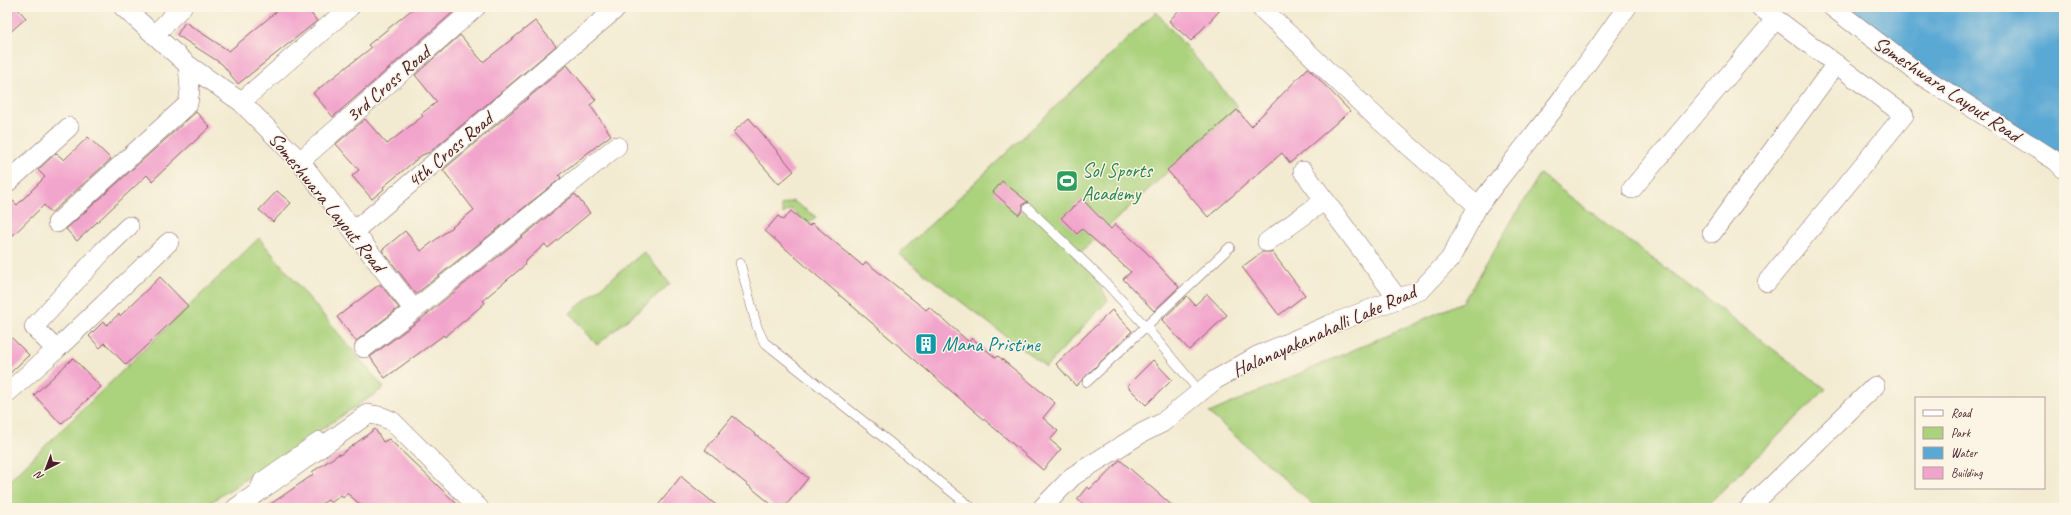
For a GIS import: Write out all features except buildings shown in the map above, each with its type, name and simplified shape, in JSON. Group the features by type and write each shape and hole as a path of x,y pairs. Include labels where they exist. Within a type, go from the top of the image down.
{"street":[{"name":"Someshwara Layout Road","path":"123,7 188,65 241,102 300,161 414,310"},
{"path":"154,35 182,7"},
{"path":"241,102 350,7"},
{"name":"3rd Cross Road","path":"300,161 476,7"},
{"name":"4th Cross Road","path":"354,232 618,7"},
{"path":"1260,7 1378,119 1478,206"},
{"name":"Halanayakanahalli Lake Road","path":"1042,508 1073,476 1142,432 1162,423 1215,380 1257,356 1329,324 1420,290 1450,259 1478,206 1564,96 1627,7"},
{"path":"1760,7 1904,115 1767,282"},
{"name":"Someshwara Layout Road","path":"1832,7 1922,76 2056,161 2064,169"},
{"path":"1632,189 1776,19"},
{"path":"1712,233 1836,64"},
{"path":"57,224 188,104 190,90 188,65"},
{"path":"7,182 69,127"},
{"path":"364,348 414,310 617,146"},
{"path":"1304,171 1398,299"},
{"path":"1267,242 1325,200"},
{"path":"56,350 34,327 129,226"},
{"path":"7,393 56,350 169,242"},
{"path":"1749,508 1875,386"},
{"path":"244,503 368,414 380,416 392,421 479,508"}],"lane":[{"path":"1028,208 1104,281 1146,327 1200,392"},
{"path":"1087,382 1230,247"},
{"path":"740,263 757,327 764,342 972,508"},
{"path":"244,503 259,478 319,436"}],"green space":[{"name":"Sol Sports Academy","path":"1156,12 1238,107 1074,258 1092,272 1108,300 1046,367 899,254"},
{"path":"1540,174 1826,389 1704,508 1317,508 1209,413 1463,302"},
{"path":"793,201 816,217 809,224 791,209 783,214 781,205"},
{"path":"259,238 384,388 202,508 7,508 7,483"},
{"path":"644,252 670,284 597,345 570,313"}],"water":[{"path":"1843,7 2064,7 2064,160 1961,94"}],"place":[{"name":"Sol Sports Academy","path":"1067,181"},
{"name":"Mana Pristine","path":"926,344"}]}
